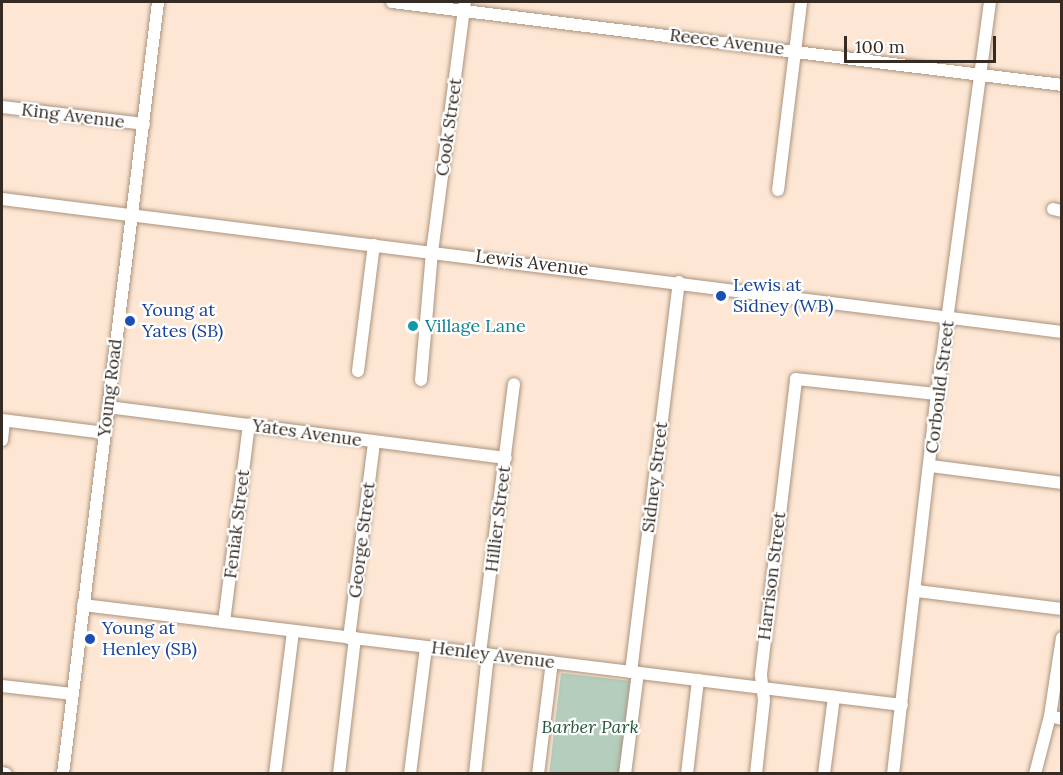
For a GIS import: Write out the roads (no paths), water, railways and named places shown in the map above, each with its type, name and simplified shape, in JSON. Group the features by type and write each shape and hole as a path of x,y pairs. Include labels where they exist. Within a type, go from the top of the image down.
{"street":[{"name":"Young Road","path":"63,774 158,2"},
{"name":"Reece Avenue","path":"392,2 465,6 1062,85"},
{"path":"778,190 801,2"},
{"name":"Corbould Street","path":"894,774 917,591 937,394 990,2"},
{"name":"Cook Street","path":"421,380 432,252 465,6"},
{"name":"King Avenue","path":"2,107 144,124"},
{"name":"Lewis Avenue","path":"2,199 680,282 1062,332"},
{"path":"358,371 374,245"},
{"name":"Sidney Street","path":"625,774 634,672 680,282"},
{"name":"Harrison Street","path":"756,774 763,688 761,674 796,379 937,394"},
{"name":"Hillier Street","path":"475,774 484,654 514,384"},
{"name":"Yates Avenue","path":"108,406 506,458"},
{"path":"2,440 3,421 105,433"},
{"name":"Feniak Street","path":"224,622 249,425"},
{"name":"George Street","path":"339,774 374,442"},
{"path":"931,466 1062,483"},
{"path":"917,591 1062,609"},
{"name":"Henley Avenue","path":"83,605 902,705"},
{"path":"275,774 293,631"},
{"path":"1035,774 1056,718 1062,638"},
{"path":"410,774 426,647"},
{"path":"538,774 552,662"},
{"path":"687,774 698,680"},
{"path":"2,686 73,694"},
{"path":"824,774 834,697"},
{"path":"2,773 6,774"}],"place":[{"name":"Lewis at Sidney (WB)","path":"721,296"},
{"name":"Young at Yates (SB)","path":"130,321"},
{"name":"Village Lane","path":"413,326"},
{"name":"Young at Henley (SB)","path":"90,639"}],"park label":[{"name":"Barber Park","path":"590,727"}]}
